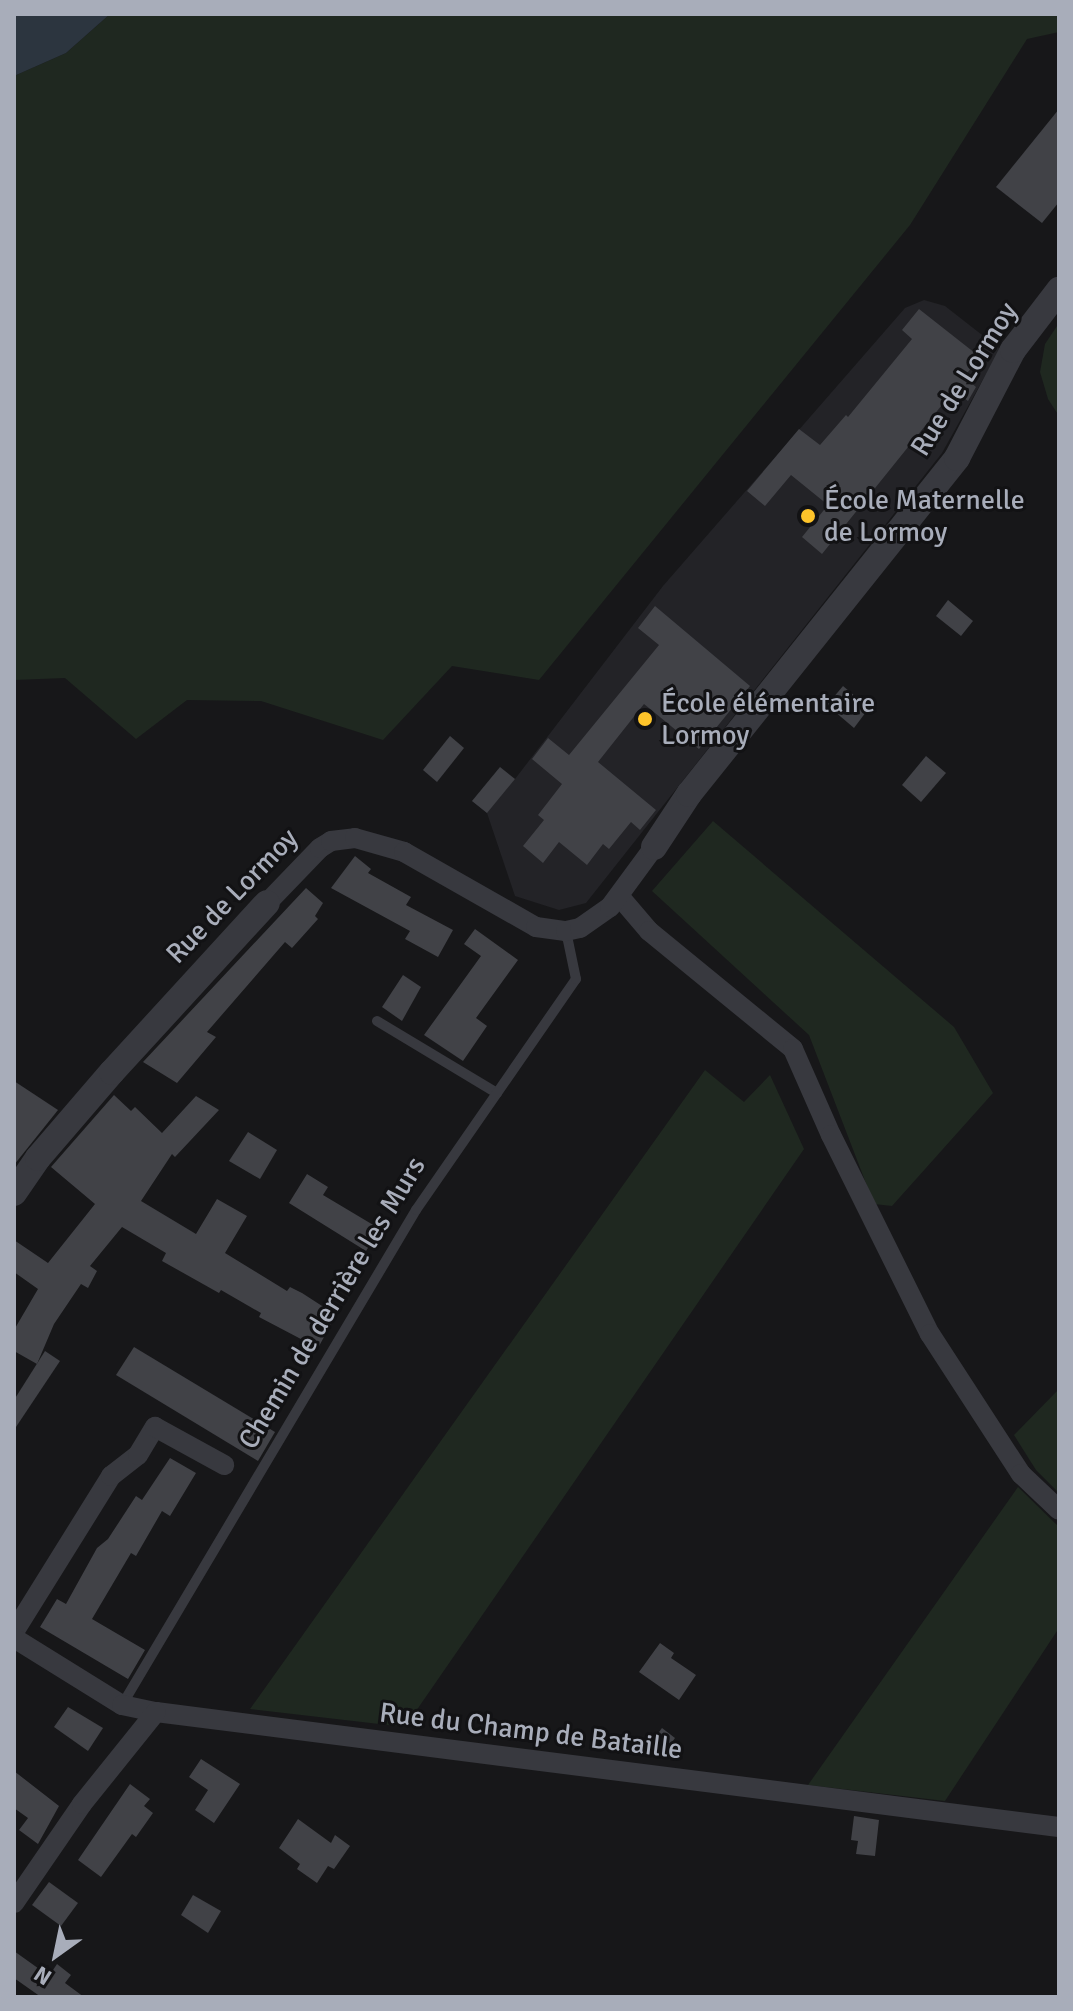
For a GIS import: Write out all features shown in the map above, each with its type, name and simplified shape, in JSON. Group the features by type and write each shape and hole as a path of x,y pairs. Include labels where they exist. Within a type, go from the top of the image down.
{"street":[{"name":"Rue de Lormoy","path":"14,1193 38,1158 112,1072 267,903 320,848 331,841 355,838 404,852 536,927 566,931 593,920 620,897 689,794 957,458 1013,350 1059,290"},
{"path":"620,897 649,931 793,1049 831,1135 930,1334 1021,1474 1059,1510"},
{"path":"14,1632 111,1476 138,1455 155,1427 224,1465"},
{"name":"Rue du Champ de Bataille","path":"14,1638 122,1705 156,1712 1059,1827"},
{"path":"14,1903 82,1804 156,1712"}],"lane":[{"name":"Chemin de derrière les Murs","path":"122,1705 416,1210 576,979 566,931"},
{"path":"377,1021 497,1093"}],"shaded area":[{"path":"14,14 110,14 66,53 14,76"},
{"path":"110,14 1059,14 1059,32 1027,39 910,225 539,680 452,666 383,740 261,701 187,700 136,739 65,678 14,680 14,76 66,53"},
{"path":"924,300 945,306 1000,349 942,453 586,903 559,910 515,896 487,813 472,801 515,779 663,586 905,308"},
{"path":"1059,323 1059,416 1048,399 1040,372 1045,344"},
{"path":"713,821 954,1027 993,1093 892,1206 874,1204 809,1035 652,891"},
{"path":"705,1070 744,1102 770,1075 804,1149 405,1727 250,1709"},
{"path":"1059,1389 1059,1493 1036,1470 1014,1435"},
{"path":"1018,1487 1059,1527 1059,1628 945,1801 808,1785"}],"building":[{"path":"1059,109 1059,202 1042,223 996,187"},
{"path":"919,309 980,357 964,377 976,387 968,401 954,390 822,554 802,537 828,505 791,475 765,506 747,491 799,429 820,445 846,415 848,417 912,339 902,330"},
{"path":"948,600 973,621 961,636 936,616"},
{"path":"655,606 750,686 699,749 644,704 598,762 656,810 640,830 631,822 609,849 603,844 587,865 559,842 543,863 523,846 544,820 538,815 562,784 532,759 548,738 569,755 659,645 638,628"},
{"path":"843,686 869,708 854,728 827,705"},
{"path":"450,736 464,748 437,782 423,770"},
{"path":"926,756 946,773 921,802 902,785"},
{"path":"500,767 515,779 487,813 472,801"},
{"path":"355,856 371,869 368,873 411,897 406,905 453,930 438,957 405,939 410,931 331,888"},
{"path":"306,888 323,903 315,916 318,919 292,948 285,942 207,1032 216,1037 177,1083 143,1062"},
{"path":"475,929 518,960 476,1018 487,1026 463,1061 424,1035 481,956 464,944"},
{"path":"403,975 421,987 402,1021 382,1007"},
{"path":"14,1081 58,1110 14,1165"},
{"path":"114,1095 131,1111 135,1107 162,1133 196,1096 219,1110 175,1157 172,1154 141,1201 196,1234 217,1199 247,1216 225,1253 287,1291 290,1287 336,1315 318,1348 259,1317 261,1313 221,1290 219,1293 162,1261 166,1253 122,1227 90,1266 97,1271 88,1288 81,1284 54,1324 37,1364 14,1351 14,1330 38,1289 14,1272 14,1240 48,1263 95,1204 51,1167"},
{"path":"248,1132 277,1150 260,1179 229,1161"},
{"path":"307,1174 328,1187 323,1195 380,1229 366,1251 289,1203"},
{"path":"134,1347 275,1432 258,1461 116,1375"},
{"path":"45,1351 60,1361 14,1430 14,1400"},
{"path":"170,1458 196,1473 170,1516 162,1511 136,1556 131,1553 92,1619 145,1650 128,1679 40,1627 57,1599 66,1604 97,1548 108,1539 136,1496 142,1500"},
{"path":"660,1643 674,1653 671,1658 696,1675 679,1700 639,1672"},
{"path":"68,1707 103,1728 88,1751 54,1727"},
{"path":"662,1728 675,1738 662,1756 648,1747"},
{"path":"201,1759 240,1784 214,1823 195,1810 208,1790 189,1777"},
{"path":"14,1771 59,1806 38,1844 19,1830 28,1818 14,1808"},
{"path":"130,1784 150,1799 144,1806 153,1813 136,1837 132,1834 101,1877 78,1860"},
{"path":"854,1816 879,1820 875,1856 856,1854 858,1841 851,1840"},
{"path":"298,1819 331,1843 335,1835 350,1846 334,1869 328,1866 317,1883 297,1869 300,1864 279,1848"},
{"path":"49,1882 78,1903 61,1926 32,1905"},
{"path":"193,1895 221,1911 208,1933 181,1915"},
{"path":"14,1951 49,1976 57,1964 71,1975 65,1983 84,1997 41,1997 14,1978"}],"place":[{"name":"École Maternelle de Lormoy","path":"808,516"},
{"name":"École élémentaire Lormoy","path":"645,719"}]}
